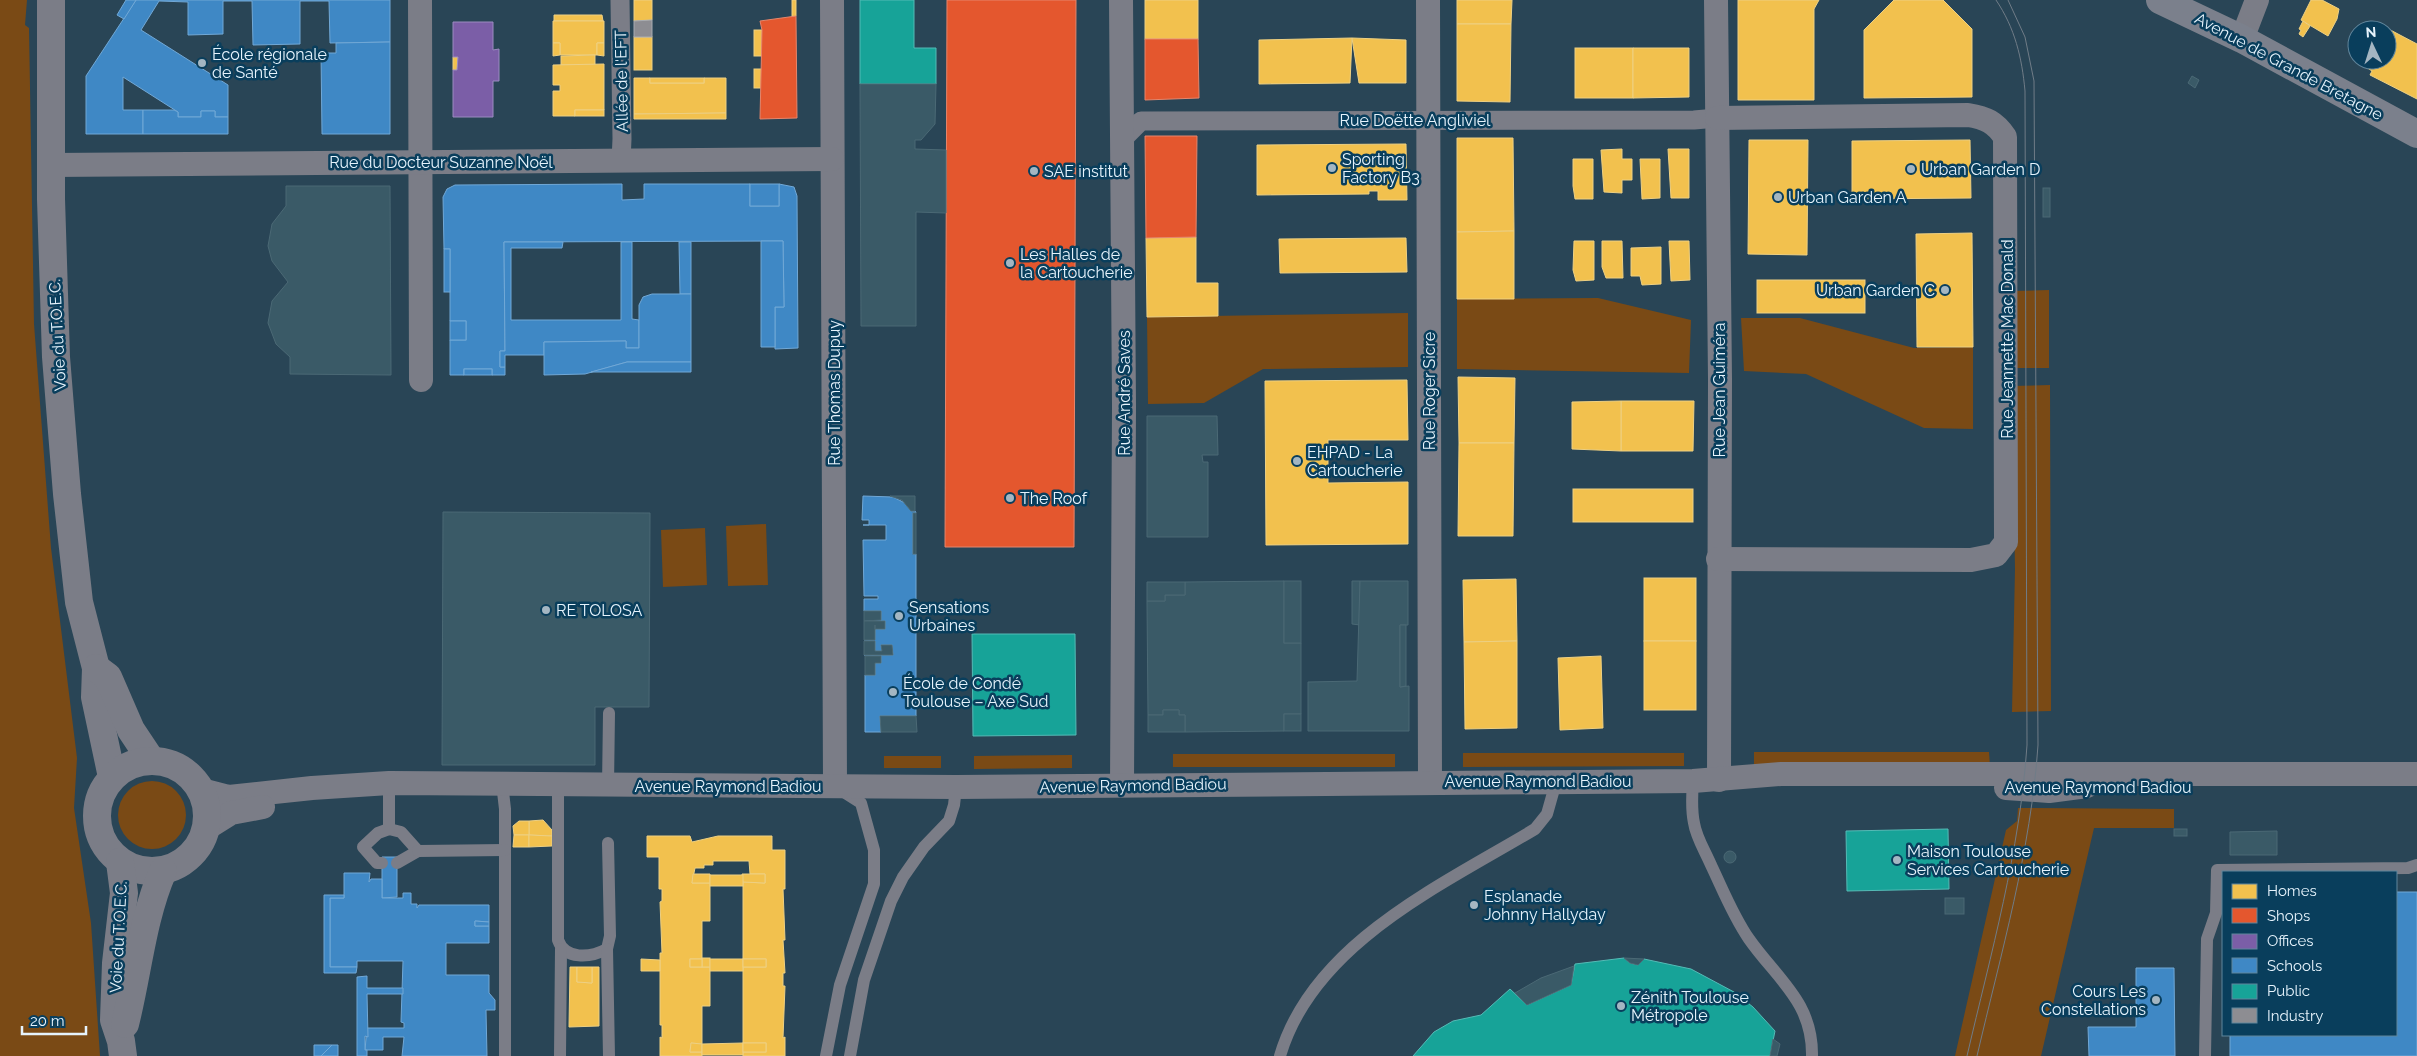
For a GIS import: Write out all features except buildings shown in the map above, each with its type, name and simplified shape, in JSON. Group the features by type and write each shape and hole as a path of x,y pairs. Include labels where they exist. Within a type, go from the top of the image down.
{"main road":[{"name":"Avenue de Grande Bretagne","path":"2160,0 2242,39 2417,134"}],"street":[{"name":"Voie du T.O.E.C.","path":"51,0 51,165 56,357 67,494 79,602 96,668 95,696 112,777"},
{"path":"420,0 420,380"},
{"name":"Allée de l'EFT","path":"620,0 622,139 620,161"},
{"name":"Rue Thomas Dupuy","path":"832,0 835,786"},
{"name":"Rue André Saves","path":"1121,0 1124,416 1122,786"},
{"name":"Rue Roger Sicre","path":"1428,0 1430,782"},
{"name":"Rue Jean Guiméra","path":"1716,0 1720,378 1718,559 1719,780"},
{"path":"2242,39 2257,0"},
{"name":"Rue Jeannette Mac Donald","path":"1717,118 1968,115 1984,117 1997,124 2005,137 2008,435 2006,542 1996,556 1972,560 1718,559"},
{"name":"Rue Doëtte Angliviel","path":"1122,140 1141,121 1694,120 1717,118"},
{"name":"Rue du Docteur Suzanne Noël","path":"51,165 832,159"},
{"name":"Voie du T.O.E.C.","path":"96,668 108,677 131,730 151,760"},
{"path":"151,760 166,762 180,768 193,777 202,790 208,809 207,828 201,843 191,856 178,866 163,871 148,872 133,869 120,862 106,848 98,831 96,812 101,792 112,777 130,765 151,760"},
{"name":"Avenue Raymond Badiou","path":"202,790 229,796 312,788 503,788 552,786 608,776 835,786 956,787 1693,781 1781,774 2417,774"},
{"name":"Avenue Raymond Badiou","path":"1719,780 1782,786 1976,786 2049,791 2077,786 2417,785"},
{"name":"Avenue Raymond Badiou","path":"207,828 231,813 315,798 389,789"},
{"name":"Voie du T.O.E.C.","path":"120,862 124,893 116,963 114,1020 122,1048"},
{"name":"Voie du T.O.E.C.","path":"122,1048 151,898 163,871"}],"lane":[{"path":"608,776 609,713"},
{"path":"1693,781 1694,823 1699,838 1733,914 1750,940 1792,992 1802,1009 1810,1026 1812,1056"},
{"path":"1280,1056 1309,996 1324,976 1348,952 1392,915 1535,829 1548,814 1556,782"},
{"path":"552,786 558,940 561,949 560,1056"},
{"path":"826,1056 843,975 874,884 875,867 874,850 861,803 835,786"},
{"path":"850,1056 864,980 891,901 907,871 949,821 954,805 956,787"},
{"path":"503,788 505,850 505,1056"},
{"path":"389,789 389,829"},
{"path":"382,863 377,863 363,847 378,833 389,829 401,832 418,850"},
{"path":"608,843 610,936 607,949 609,1056"},
{"path":"397,862 418,850 505,850"},
{"path":"2206,1056 2207,939 2216,913 2217,870 2408,868 2417,865"},
{"path":"561,949 570,955 598,954 607,949"}],"shaded area":[{"path":"0,0 27,0 25,25 29,28 34,324 51,548 77,758 74,808 91,923 100,1056 0,1056"},
{"path":"2049,290 2049,368 2012,368 2012,291"},
{"path":"1598,298 1691,320 1689,373 1457,369 1457,299"},
{"path":"1408,313 1408,367 1263,369 1204,403 1148,404 1147,317"},
{"path":"1741,318 1800,318 1914,348 1973,347 1973,429 1924,428 1806,374 1744,371"},
{"path":"2050,385 2051,711 2012,712 2015,569 2012,386"},
{"path":"766,524 768,585 728,586 726,526"},
{"path":"705,528 707,585 663,587 661,530"},
{"path":"1754,752 1989,752 1990,766 1754,767"},
{"path":"1463,753 1684,753 1684,766 1463,767"},
{"path":"1173,754 1395,754 1395,767 1173,767"},
{"path":"1072,755 1072,768 974,769 974,756"},
{"path":"884,756 941,756 941,768 884,768"},
{"path":"159,781 171,787 180,796 186,808 184,828 176,839 159,849 145,849 128,839 120,828 118,808 128,791 139,783"},
{"path":"2018,808 2174,809 2174,828 2094,828 2041,1056 1955,1056 2006,830 2017,821"}],"tram line":[{"path":"1967,1056 1995,940 2011,863 2018,824 2027,745 2025,91 2022,67 2013,32 1996,0"},
{"path":"1977,1056 2022,862 2029,823 2038,745 2034,81 2025,37 2008,0"}],"place":[{"name":"École régionale de Santé","path":"202,63"},
{"name":"Sporting Factory B3","path":"1332,168"},
{"name":"Urban Garden D","path":"1911,169"},
{"name":"SAE institut","path":"1034,171"},
{"name":"Urban Garden A","path":"1778,197"},
{"name":"Les Halles de la Cartoucherie","path":"1010,263"},
{"name":"Urban Garden C","path":"1945,290"},
{"name":"EHPAD - La Cartoucherie","path":"1297,461"},
{"name":"The Roof","path":"1010,498"},
{"name":"RE TOLOSA","path":"546,610"},
{"name":"Sensations Urbaines","path":"899,616"},
{"name":"École de Condé Toulouse – Axe Sud","path":"893,692"},
{"name":"Maison Toulouse Services Cartoucherie","path":"1897,860"},
{"name":"Esplanade Johnny Hallyday","path":"1474,905"},
{"name":"Cours Les Constellations","path":"2156,1000"},
{"name":"Zénith Toulouse Métropole","path":"1621,1006"}]}
